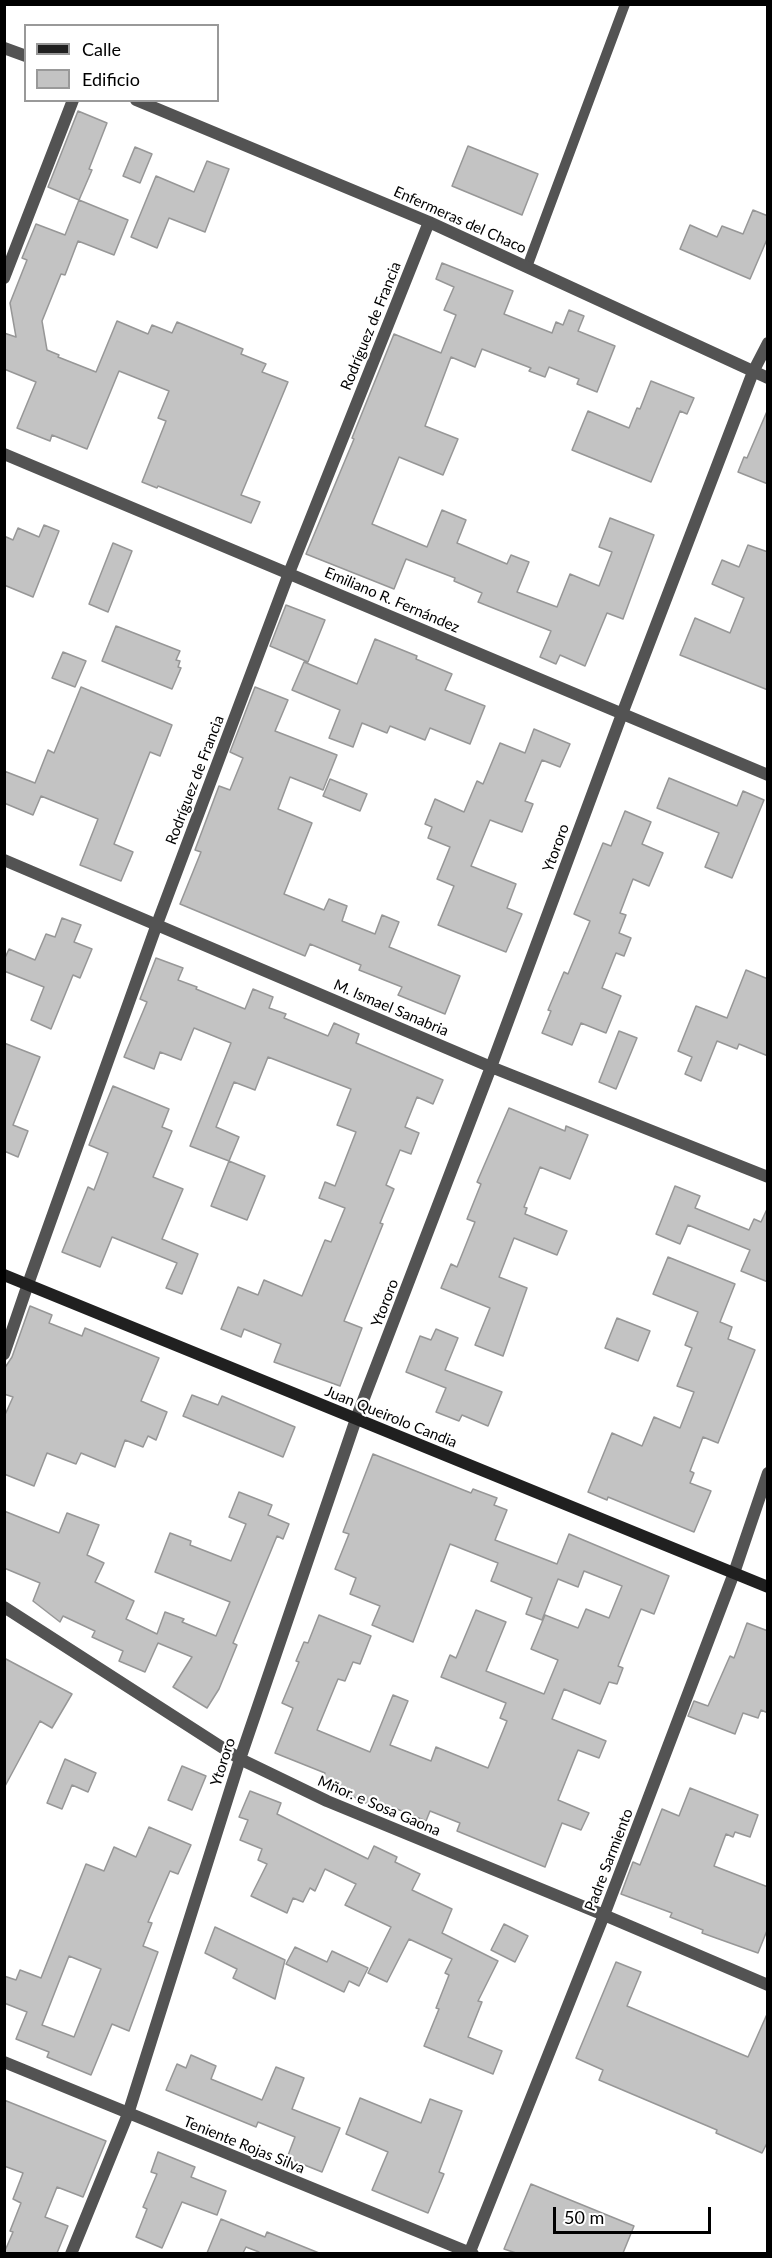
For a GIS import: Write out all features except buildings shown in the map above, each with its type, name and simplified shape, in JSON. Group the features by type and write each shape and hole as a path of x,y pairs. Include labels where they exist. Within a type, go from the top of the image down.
{"street":[{"path":"4,48 24,55"},
{"path":"4,278 72,102"},
{"name":"Enfermeras del Chaco","path":"141,102 429,222 768,378"},
{"name":"Rodríguez de Francia","path":"4,1354 157,924 290,573 429,222"},
{"name":"Ytororo","path":"71,2253 128,2114 240,1759 356,1419 491,1067 622,714 753,372 768,343"},
{"name":"Emiliano R. Fernández","path":"4,454 768,775"},
{"name":"M. Ismael Sanabria","path":"4,860 491,1067 768,1177"},
{"name":"Juan Queirolo Candia","path":"4,1275 768,1587"},
{"name":"Padre Sarmiento","path":"471,2253 604,1915 734,1573 768,1473"},
{"name":"Mñor. e Sosa Gaona","path":"4,1607 240,1759 327,1801 768,1985"},
{"name":"Teniente Rojas Silva","path":"4,2062 471,2253"}],"lane":[{"path":"527,267 625,4"}]}
